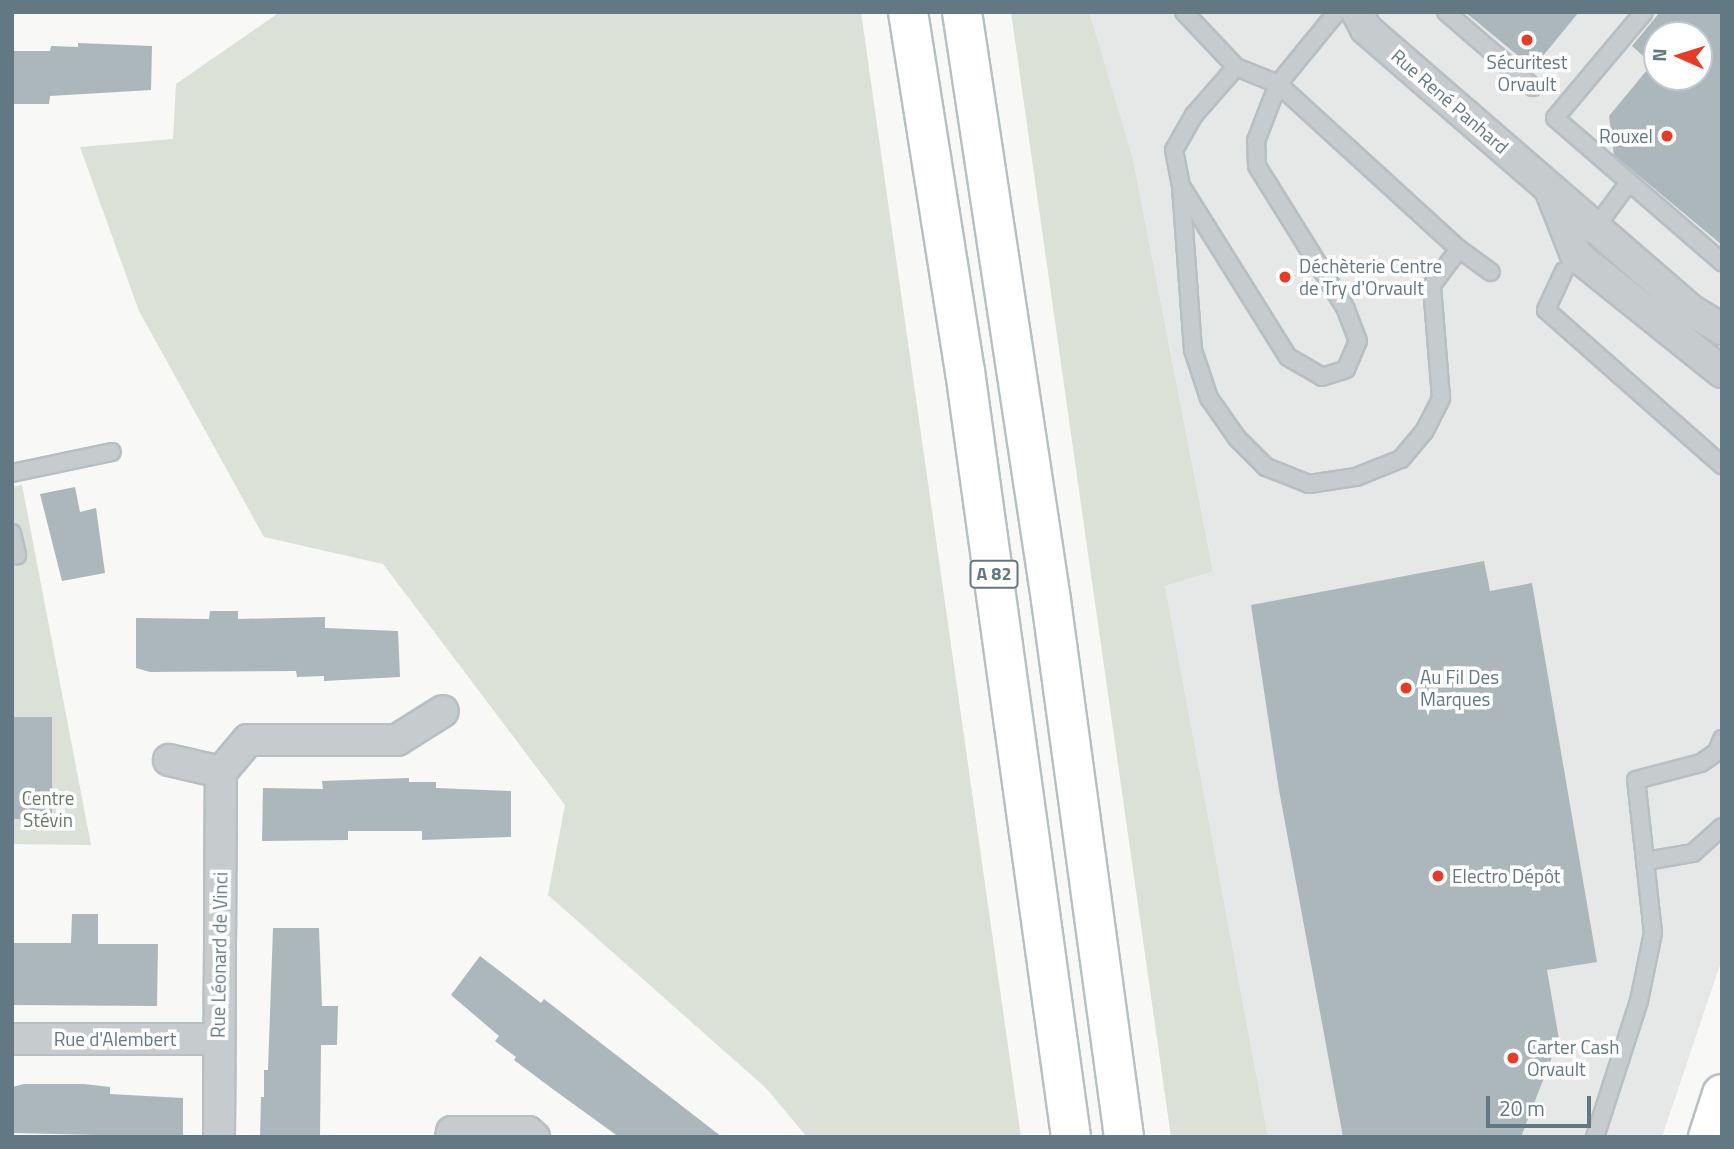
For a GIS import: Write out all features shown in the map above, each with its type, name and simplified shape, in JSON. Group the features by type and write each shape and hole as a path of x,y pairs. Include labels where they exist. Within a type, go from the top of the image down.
{"main road":[{"name":"A 82","path":"908,12 965,371 1071,1137"},
{"name":"A 82","path":"962,12 1045,560 1124,1137"},
{"path":"1708,1137 1722,1094"}],"street":[{"name":"Rue René Panhard","path":"1357,12 1366,29 1692,311 1722,330"},
{"name":"Rue René Panhard","path":"1548,186 1570,263 1722,372"},
{"path":"1570,263 1596,227"},
{"path":"169,760 221,772 248,740 397,740 443,711"},
{"name":"Rue Léonard de Vinci","path":"219,1137 221,772"},
{"name":"Rue d'Alembert","path":"12,1039 218,1039"},
{"path":"451,1137 452,1132 528,1132 534,1137"}],"lane":[{"path":"1184,12 1236,66 1278,84 1459,249 1491,272"},
{"path":"1181,187 1288,357 1322,377 1346,369 1358,341 1346,309 1257,166 1256,141 1278,84 1337,12"},
{"path":"1446,12 1533,87"},
{"path":"1644,12 1555,118 1722,262"},
{"path":"1236,66 1194,115 1174,150 1181,187 1193,349 1209,398 1237,438 1266,467 1310,484 1356,477 1401,459 1424,432 1441,398 1432,285 1459,249"},
{"path":"1596,227 1629,182"},
{"path":"1570,263 1546,310 1722,465"},
{"path":"12,472 112,452"},
{"path":"12,533 17,555"},
{"path":"1595,1137 1639,1001 1653,933 1636,780 1701,763 1717,752 1722,739"},
{"path":"1646,861 1693,853 1722,827"}],"shaded area":[{"path":"1087,12 1722,12 1722,959 1662,1137 1268,1137 1165,586 1213,570 1133,159"}],"green space":[{"path":"280,12 861,12 1021,1137 807,1137 766,1088 548,895 565,805 383,564 264,537 139,311 80,147 173,139 176,84"},
{"path":"1011,12 1089,12 1133,159 1213,571 1165,586 1268,1137 1171,1137"},
{"name":"Centre Stévin","path":"22,485 91,845 12,844 12,487"}],"building":[{"name":"Sécuritest Orvault","path":"1465,12 1579,12 1533,68"},
{"name":"Rouxel","path":"1660,12 1722,12 1722,245 1614,155 1609,116 1643,75 1643,91 1713,91 1713,21 1653,21"},
{"name":"Rouxel","path":"1643,33 1643,56 1632,46"},
{"path":"78,43 152,46 151,90 50,96 49,104 12,104 12,51 50,51 51,46 78,47"},
{"path":"75,487 80,512 96,508 105,573 62,581 40,494"},
{"path":"1484,561 1490,591 1532,583 1597,962 1547,970 1559,1039 1521,1137 1343,1137 1279,790 1251,605"},
{"path":"210,611 238,611 238,619 325,617 325,628 398,631 400,677 324,681 324,676 297,677 296,671 150,672 136,668 136,618 209,619"},
{"path":"12,717 52,717 52,819 12,819"},
{"path":"409,778 409,782 436,782 436,788 511,791 511,837 422,840 422,831 348,831 348,840 262,841 263,788 323,789 322,781"},
{"path":"72,914 98,914 98,944 158,944 157,1006 12,1005 12,943 71,943"},
{"path":"273,928 319,928 322,1006 338,1006 337,1045 321,1045 320,1137 260,1137 264,1070 268,1070"},
{"path":"480,956 541,1003 544,999 722,1137 619,1137 554,1090 514,1060 516,1057 495,1041 499,1036 451,995"},
{"path":"24,1084 84,1084 110,1087 110,1094 183,1098 183,1137 12,1133 12,1087"}],"place":[{"name":"Sécuritest Orvault","path":"1527,40"},
{"name":"Rouxel","path":"1667,136"},
{"name":"Déchèterie Centre de Try d'Orvault","path":"1285,277"},
{"name":"Au Fil Des Marques","path":"1406,688"},
{"name":"Electro Dépôt","path":"1438,876"},
{"name":"Carter Cash Orvault","path":"1513,1058"}]}
